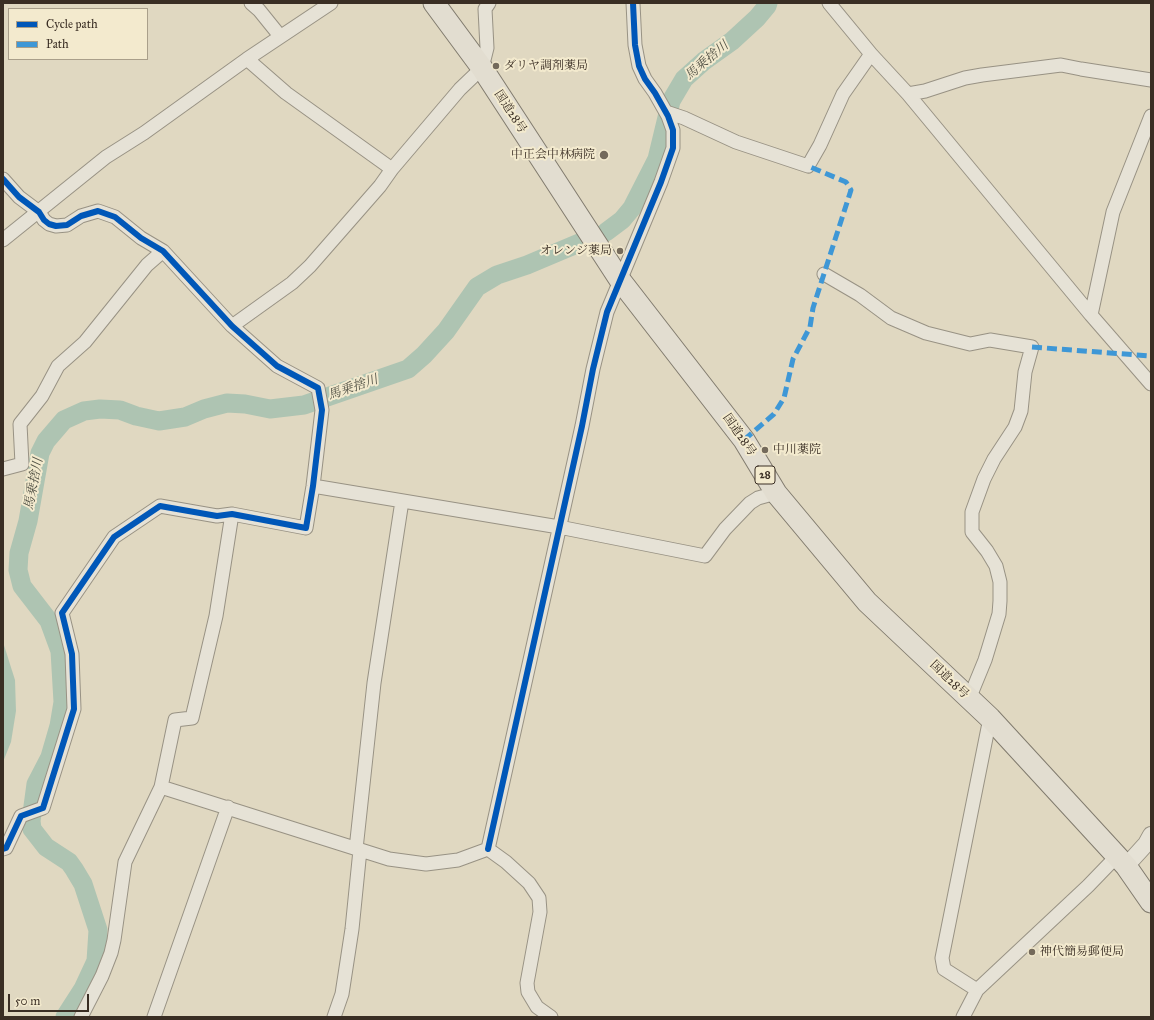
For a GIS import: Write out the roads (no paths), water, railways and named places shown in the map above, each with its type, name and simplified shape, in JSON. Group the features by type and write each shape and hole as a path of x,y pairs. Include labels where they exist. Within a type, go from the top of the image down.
{"highway":[{"name":"国道28号","path":"434,3 482,68 620,280 744,440 776,493 867,602 990,718 1121,862 1151,902"}],"street":[{"path":"251,3 259,10 280,36"},
{"path":"3,240 106,157 144,133 280,36 331,3"},
{"path":"232,326 292,283 310,266 380,186 392,169 460,89 482,68 487,48 486,9 489,3"},
{"path":"488,849 582,426 593,369 607,312 661,182 673,148 673,130 666,112 645,79 639,66 635,45 633,3"},
{"path":"829,3 871,54 908,94 1091,315 1151,384"},
{"path":"666,112 684,118 736,142 808,166 843,94 871,54"},
{"path":"247,59 286,93 392,169"},
{"path":"908,94 925,91 965,78 1061,65 1151,80"},
{"path":"1091,315 1113,212 1151,116"},
{"path":"3,179 19,196 39,212 44,220 49,224 56,226 66,225 81,216 98,210 115,217 141,238 163,251 232,326 277,366 318,388 322,410 313,486 306,528 232,514 217,516 160,506 114,537 62,613 72,654 74,709 43,808 21,816 6,848 3,849"},
{"path":"3,468 22,464 20,424 42,396 58,366 85,342 147,265 163,251"},
{"path":"824,274 860,295 891,318 926,333 970,344 990,340 1032,347 1025,372 1021,411 1015,427 990,466 972,512 972,532 987,551 996,566 1000,582 1000,601 999,614 985,660 969,699"},
{"path":"313,486 559,527 706,556 725,528 750,502 776,493"},
{"path":"334,1017 342,994 352,929 374,683 402,501"},
{"path":"81,1017 102,976 111,953 125,862 161,787 175,720 192,718 216,616 232,514"},
{"path":"977,990 944,969 942,958 990,718"},
{"path":"161,787 389,859 426,864 458,860 488,849"},
{"path":"154,1017 228,807"},
{"path":"964,1017 977,990 1088,886 1146,844 1151,835"},
{"path":"488,849 506,862 529,883 539,898 540,912 527,983 528,992 537,1007 551,1017"}],"waterway":[{"name":"馬乗捨川","path":"606,232 622,220 632,208 657,159 671,101 684,79 704,61 732,41 757,18 768,3"},
{"name":"馬乗捨川","path":"65,1017 83,989 96,961 98,930 83,884 74,869 69,862 46,847 32,829 31,821 36,784 50,757 59,726 63,702 60,651 49,621 22,586 18,570 19,553 28,521 40,453 46,441 64,420 84,411 100,409 120,410 136,416 159,421 185,417 204,409 227,403 245,404 270,409 304,405 408,369 424,355 446,331 477,287 497,275 527,265 584,241"}],"place":[{"name":"ダリヤ調剤薬局","path":"496,66"},
{"name":"中正会中林病院","path":"604,155"},
{"name":"オレンジ薬局","path":"620,251"},
{"name":"中川薬院","path":"765,450"},
{"name":"神代簡易郵便局","path":"1032,952"}]}
